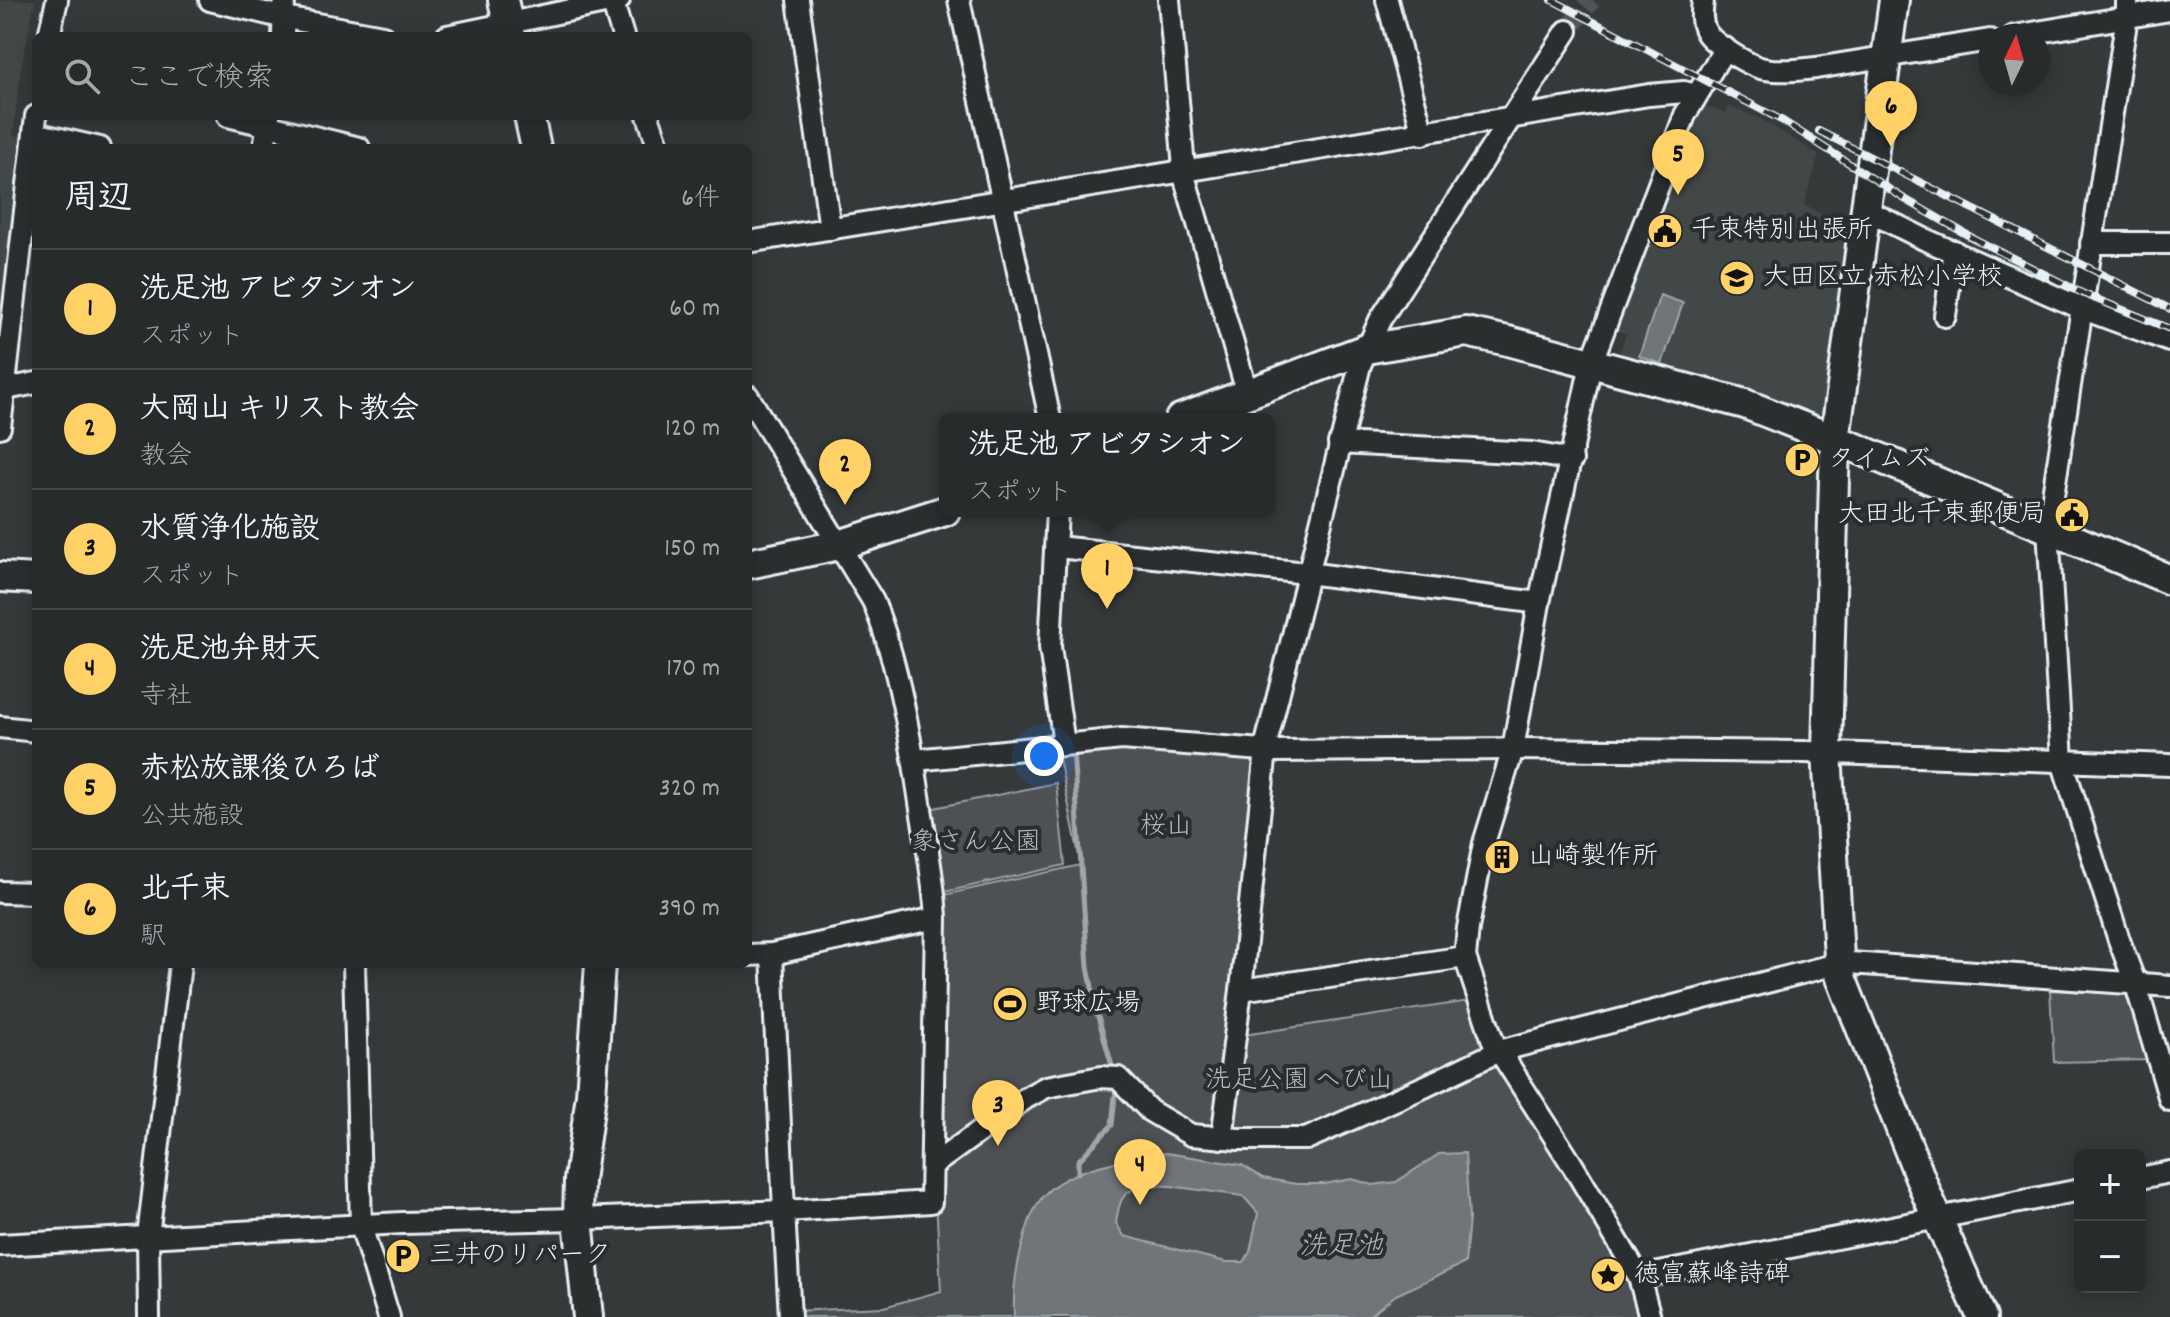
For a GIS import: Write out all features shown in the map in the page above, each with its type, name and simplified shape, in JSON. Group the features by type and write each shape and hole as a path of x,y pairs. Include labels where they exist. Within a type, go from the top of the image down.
{"street":[{"path":"50,32 57,0"},
{"path":"210,0 361,32"},
{"path":"798,0 830,229"},
{"path":"959,0 1049,413"},
{"path":"1169,0 1185,171 1247,392"},
{"path":"1387,0 1423,134"},
{"path":"1703,0 1706,32 1725,48 1763,69 1795,70 1978,42"},
{"path":"1894,0 1835,439 1827,752 1835,936 1840,975 1937,1218 1982,1317"},
{"path":"462,32 507,20 614,1 622,32"},
{"path":"2127,8 2048,528 2062,761 2136,985 2170,1100"},
{"path":"2050,27 2127,8 2170,10"},
{"path":"1222,1138 1266,750 1339,443 1366,349 1380,320 1567,31"},
{"path":"1650,1317 1639,1277 1489,1032 1465,957 1484,843 1513,749 1539,603 1591,364 1685,115 1725,48"},
{"path":"752,241 1649,95 1684,92 1696,95"},
{"path":"530,120 535,144"},
{"path":"649,120 658,144"},
{"path":"265,144 268,121 346,144"},
{"path":"33,144 35,124 89,144"},
{"path":"0,427 32,151"},
{"path":"1864,209 2081,308 2170,341"},
{"path":"2091,243 2170,243"},
{"path":"1945,316 1954,251"},
{"path":"1195,413 1366,349 1466,332 1745,404 2170,580"},
{"path":"6,389 32,384"},
{"path":"0,1245 402,1223 784,1211 931,1202 936,918 915,760 883,624 873,601 752,403"},
{"path":"1339,443 1532,453 1572,460"},
{"path":"752,563 839,545 939,513"},
{"path":"1057,517 1050,647 1064,744"},
{"path":"1057,547 1307,573 1539,603"},
{"path":"0,577 32,579"},
{"path":"0,727 32,731"},
{"path":"915,760 1122,739 1266,750 1827,752 2170,765"},
{"path":"0,892 32,893"},
{"path":"752,955 772,954 936,918"},
{"path":"772,954 790,1317"},
{"path":"1241,990 1465,957"},
{"path":"933,1165 1046,1087 1110,1078 1150,1111 1191,1135 1306,1139 1499,1051 1801,972 1850,963 2170,986"},
{"path":"149,1317 148,1237 180,968"},
{"path":"354,968 361,1226 389,1317"},
{"path":"588,1317 578,1219 579,1180 591,1095 600,968"},
{"path":"2146,1177 2170,1172"},
{"path":"1639,1277 2074,1191"}],"shaded area":[{"path":"0,0 35,0 21,68 13,135 25,138 0,372"},
{"name":"大田区立 赤松小学校","path":"1705,106 1726,113 1729,106 1759,118 1819,155 1804,205 1850,228 1825,413 1815,419 1618,358 1626,334 1613,329 1691,123"}],"green space":[{"path":"1123,742 1259,757 1230,1037 1469,1001 1492,1062 1547,1127 1539,1132 1563,1166 1628,1280 1638,1317 792,1317 792,1311 884,1307 941,1291 936,1200 944,895 1081,865 1057,749"},
{"name":"象さん公園","path":"1056,783 1065,865 940,893 929,809"},
{"path":"2050,990 2127,994 2150,1060 2054,1062"}],"water":[{"path":"1660,295 1683,303 1662,364 1639,356"},
{"name":"洗足池","path":"1166,1153 1242,1165 1263,1178 1296,1184 1324,1184 1352,1179 1373,1185 1396,1182 1439,1154 1465,1153 1469,1218 1465,1263 1396,1295 1367,1317 1014,1317 1015,1284 1021,1250 1033,1213 1045,1194 1085,1170","holes":["1142,1185 1243,1196 1258,1213 1250,1252 1244,1262 1226,1262 1124,1236 1116,1223 1125,1195"]}],"waterway":[{"path":"1073,751 1088,967 1114,1073"},
{"path":"1078,1173 1078,1161 1112,1125 1116,1087"}],"tunnel":[{"path":"1567,31 1591,0"}],"railway":[{"path":"1552,0 1783,121 1903,198 1971,237 2084,294 2170,329"},
{"path":"1819,131 2170,309"}],"place":[{"name":"北千束","path":"1891,147"},
{"name":"赤松放課後ひろば","path":"1678,195"},
{"name":"千束特別出張所","path":"1665,231"},
{"name":"大田区立 赤松小学校","path":"1737,278"},
{"name":"タイムズ","path":"1802,460"},
{"name":"大岡山 キリスト教会","path":"845,505"},
{"name":"大田北千束郵便局","path":"2072,515"},
{"name":"洗足池 アビタシオン","path":"1107,609"},
{"name":"山崎製作所","path":"1502,857"},
{"name":"野球広場","path":"1010,1004"},
{"name":"水質浄化施設","path":"998,1146"},
{"name":"洗足池弁財天","path":"1140,1205"},
{"name":"三井のリパーク","path":"403,1256"},
{"name":"徳富蘇峰詩碑","path":"1608,1275"}],"park label":[{"name":"桜山","path":"1166,827"},
{"name":"洗足公園 へび山","path":"1299,1081"}]}
